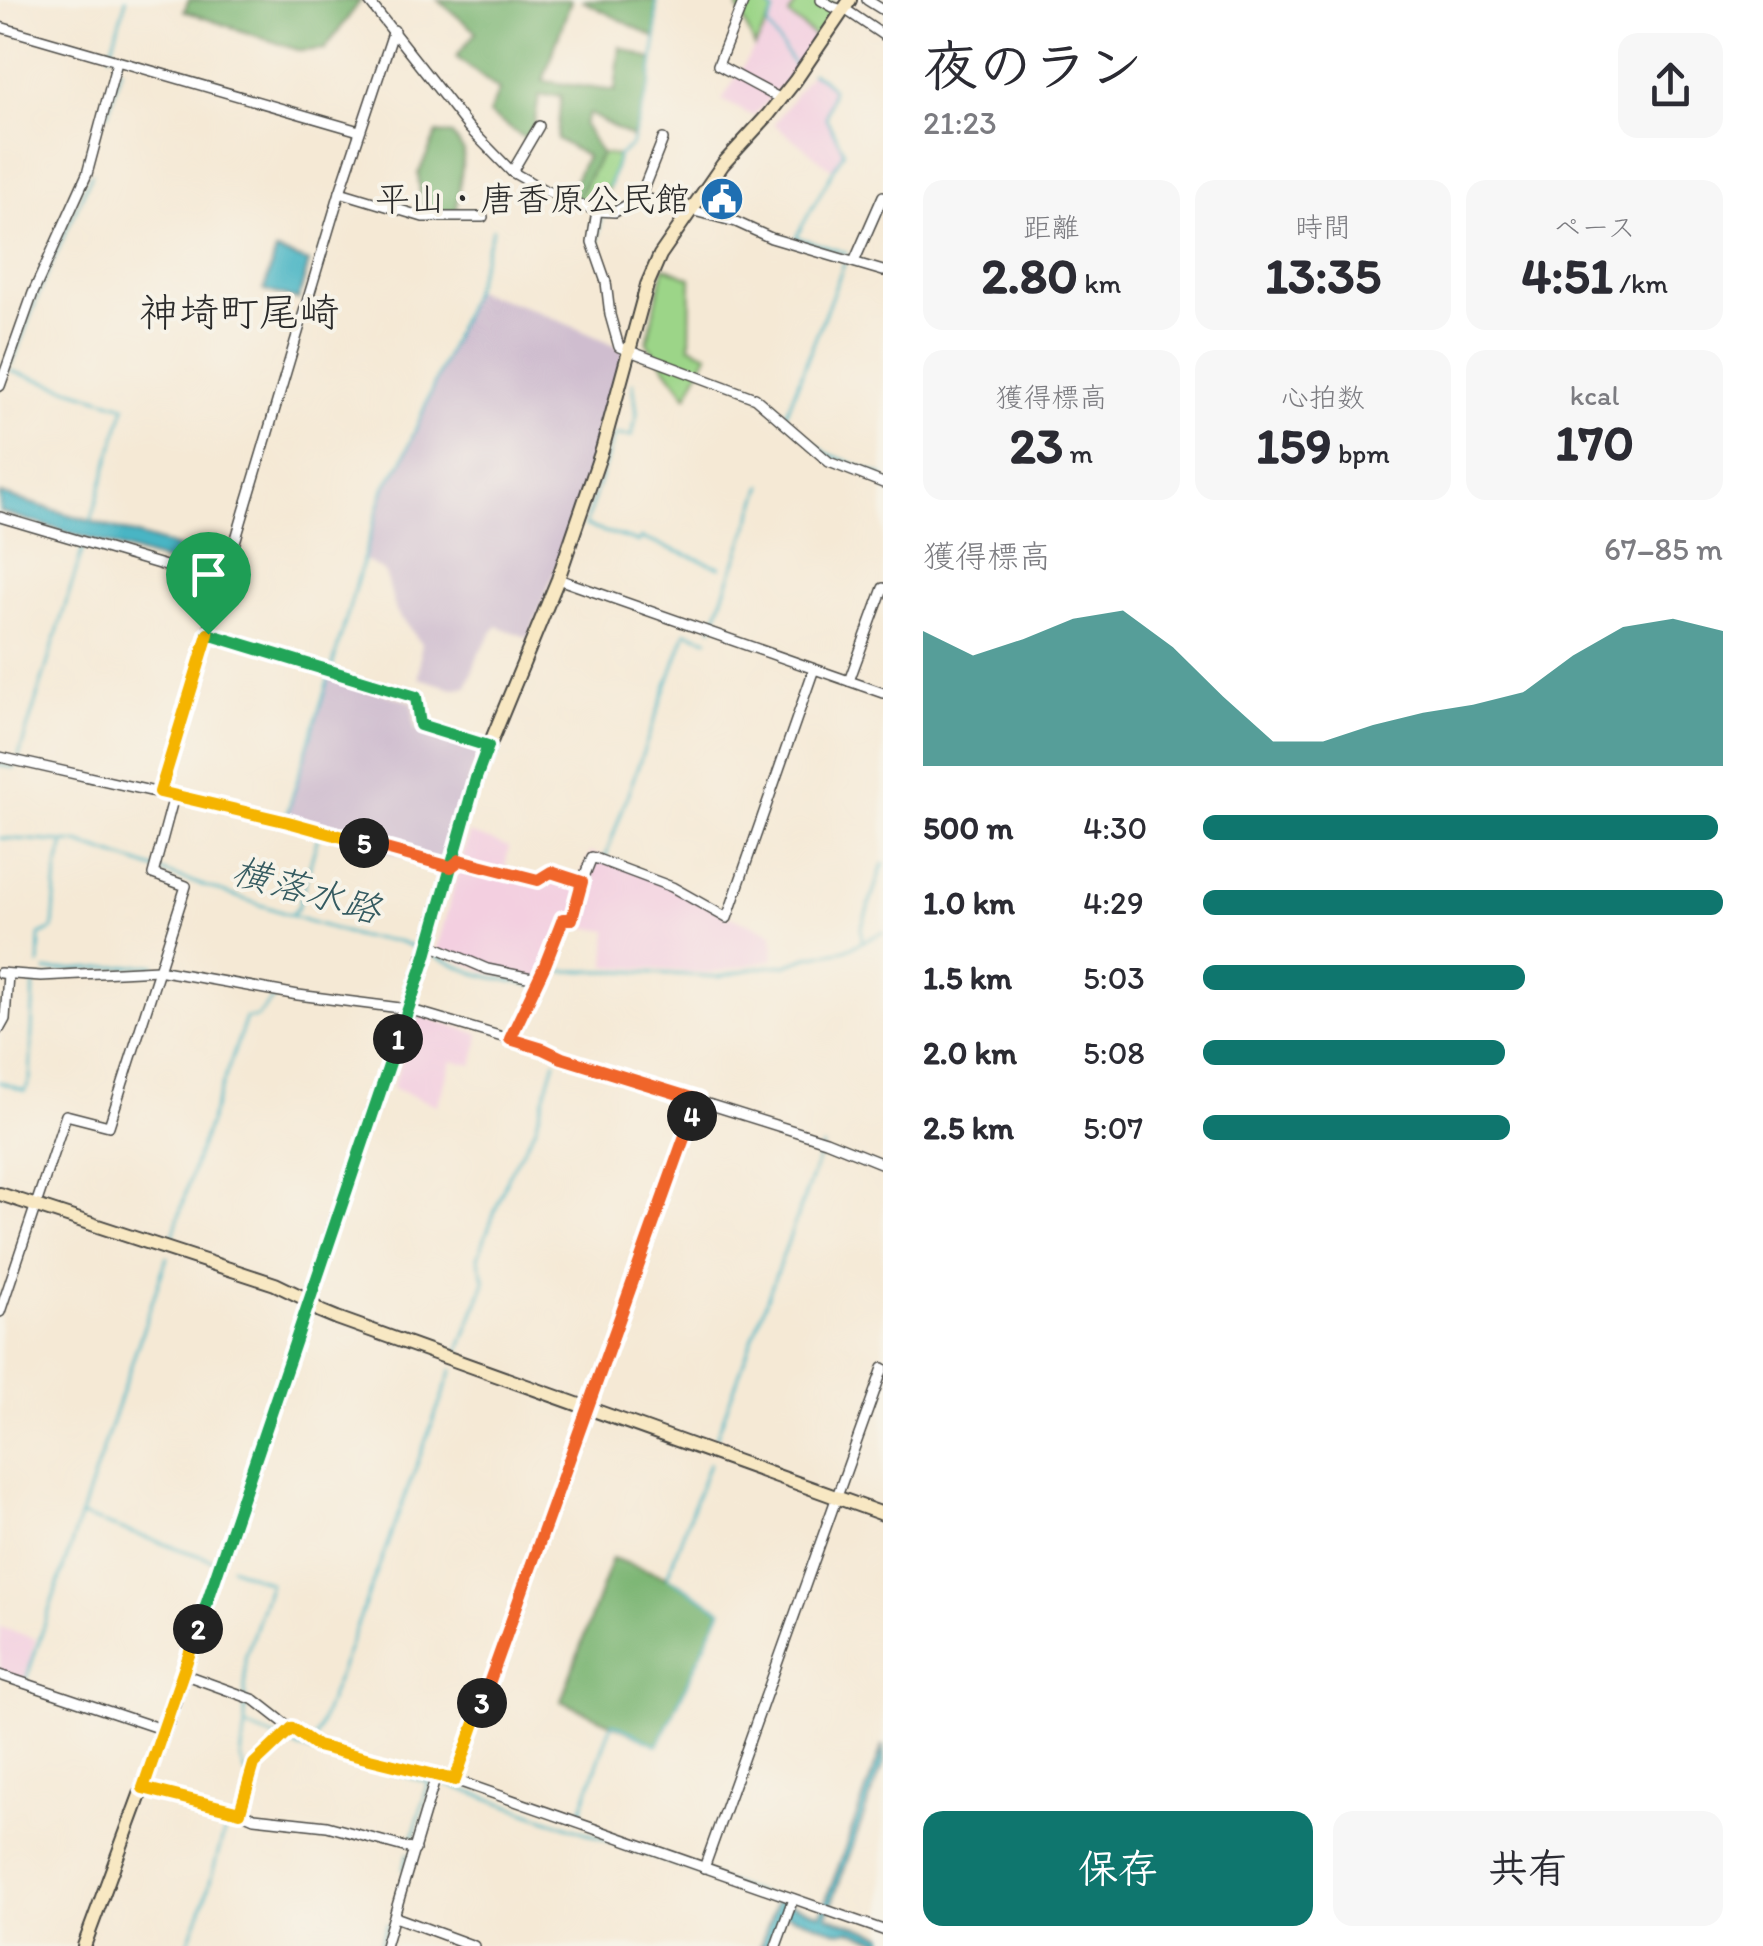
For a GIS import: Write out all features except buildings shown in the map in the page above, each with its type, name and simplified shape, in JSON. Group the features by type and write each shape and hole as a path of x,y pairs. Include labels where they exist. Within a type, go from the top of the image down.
{"street":[{"path":"368,0 470,128 512,172 544,190 597,211 615,212 640,197 663,139"},
{"path":"744,0 718,64 781,99"},
{"path":"821,0 846,5"},
{"path":"866,0 883,10"},
{"path":"84,1946 164,1730 408,1009 476,778 544,618 602,450 647,285 660,255 691,208 723,164 781,99 846,5"},
{"path":"846,5 849,12 883,35"},
{"path":"0,27 359,131"},
{"path":"160,792 340,192 394,30"},
{"path":"0,386 34,293 87,174 117,62"},
{"path":"512,172 539,126"},
{"path":"340,192 423,217 483,217"},
{"path":"854,262 883,196"},
{"path":"640,197 673,205 679,202 771,238 883,271"},
{"path":"597,211 592,242 606,282 610,315 620,347 755,398 829,462 883,483"},
{"path":"0,340 14,345"},
{"path":"0,517 223,583"},
{"path":"558,579 883,694"},
{"path":"849,681 883,588"},
{"path":"208,634 416,697 420,725 488,746"},
{"path":"510,1039 592,857 672,887 727,918 814,669"},
{"path":"0,758 288,822 451,867"},
{"path":"0,1312 66,1115 109,1126 186,886 152,874 174,796"},
{"path":"451,867 460,860 538,880 551,872 582,882"},
{"path":"427,950 535,984"},
{"path":"0,1028 5,1019 4,973 41,976 158,970 298,995 408,1009 826,1141 883,1164"},
{"path":"455,1780 698,1100"},
{"path":"0,1194 276,1284 337,1318 883,1514"},
{"path":"704,1868 883,1368"},
{"path":"182,1674 255,1700 317,1746 455,1780 883,1930"},
{"path":"0,1676 164,1730"},
{"path":"235,1810 254,1764 292,1728"},
{"path":"385,1946 436,1776"},
{"path":"143,1788 254,1818 326,1826 415,1850"},
{"path":"776,1946 793,1900"},
{"path":"395,1917 474,1946"}],"shaded area":[{"path":"768,0 798,0 789,15 816,38 797,69 753,116 722,100 768,26 774,12"},
{"path":"811,73 832,89 826,118 844,151 833,170 774,124"},
{"path":"473,290 532,309 625,352 596,452 529,638 497,626 480,651 467,687 452,688 419,678 421,643 396,611 385,572 363,559 384,488 402,462"},
{"path":"329,677 413,702 415,728 480,751 445,868 284,823"},
{"path":"469,833 509,847 505,867 538,877 552,869 580,878 591,852 673,884 727,915 773,933 774,959 712,973 606,966 608,931 567,924 543,983 486,971 436,951"},
{"path":"418,1015 480,1034 473,1065 452,1061 437,1105 392,1088"},
{"path":"0,1627 36,1639 24,1680 0,1672"}],"green space":[{"path":"189,0 361,0 325,49 301,51 184,11"},
{"path":"438,0 571,0 543,81 615,91 620,47 653,60 650,84 633,138 589,114 584,125 601,154 577,199 568,195 586,156 557,139 561,95 539,96 534,127 527,140 489,114 499,90 456,57 476,32"},
{"path":"581,0 656,0 656,38"},
{"path":"741,0 768,0 774,12 755,47 738,8"},
{"path":"798,0 829,0 838,6 816,38 789,15"},
{"path":"437,133 452,135 464,151 456,214 422,213 418,174"},
{"path":"601,154 618,156 609,187 596,206 577,199"},
{"path":"664,267 691,278 690,346 708,354 687,396 647,343"},
{"path":"612,1558 667,1577 721,1610 658,1745 561,1701"}],"water":[{"path":"276,251 309,262 298,300 264,290"},
{"path":"0,494 224,561 220,578 0,512"},
{"path":"883,1745 883,1763 827,1916 883,1935 883,1942 783,1913 770,1946 760,1946 777,1900 821,1914"}],"waterway":[{"path":"110,54 126,0"},
{"path":"609,187 618,156 631,146 650,84 656,0"},
{"path":"765,0 774,12 768,26 797,69"},
{"path":"108,113 121,68"},
{"path":"811,73 832,89 826,118 844,151 796,237 846,253"},
{"path":"12,364 92,173"},
{"path":"597,245 601,217"},
{"path":"332,667 384,488 402,462 473,290 493,229"},
{"path":"785,417 844,264"},
{"path":"610,281 615,317"},
{"path":"11,371 125,406 91,521"},
{"path":"633,383 637,413 632,436 614,435 585,526 639,542 641,538 720,567"},
{"path":"797,429 826,453 883,476"},
{"path":"712,628 763,485"},
{"path":"19,756 83,548"},
{"path":"605,858 686,632 708,639"},
{"path":"286,817 329,677"},
{"path":"0,765 15,768"},
{"path":"292,914 298,908 319,833"},
{"name":"横落水路","path":"0,838 78,843 311,922 420,949"},
{"path":"39,965 40,935 53,929 57,870 64,843"},
{"path":"862,939 861,929 883,864"},
{"path":"548,971 566,924"},
{"name":"横落水路","path":"542,980 548,971 719,977 845,950 883,932"},
{"name":"横落水路","path":"432,955 478,974 534,986"},
{"path":"46,971 155,965"},
{"path":"0,1082 25,1091 30,1080 34,982"},
{"path":"171,1243 246,1018 256,1018 273,999"},
{"path":"458,1353 485,1282 478,1257 508,1176 535,1129 555,1061"},
{"path":"713,1446 823,1146"},
{"path":"26,1680 167,1257"},
{"path":"314,1741 452,1370"},
{"path":"578,1819 612,1723 658,1745 721,1610 667,1577 709,1463"},
{"path":"81,1516 212,1560"},
{"path":"231,1567 270,1583 245,1658 245,1725"},
{"path":"247,1776 241,1759 245,1726 279,1739"},
{"path":"286,1742 429,1782 411,1844"},
{"path":"440,1783 777,1900"},
{"path":"187,1946 233,1816"},
{"path":"403,1869 408,1853"},
{"path":"379,1946 387,1925"}],"place":[{"name":"平山・唐香原公民館","path":"722,199"}],"district":[{"name":"神埼町尾崎","path":"239,312"}],"route":[{"path":"208,634 160,792 451,867 460,860 538,880 551,872 582,882 572,919 563,919 510,1039 698,1100 455,1780 317,1746 292,1728 254,1764 240,1812 143,1788 426,956 451,867 476,778 488,746 420,725 416,697 208,634"}]}
